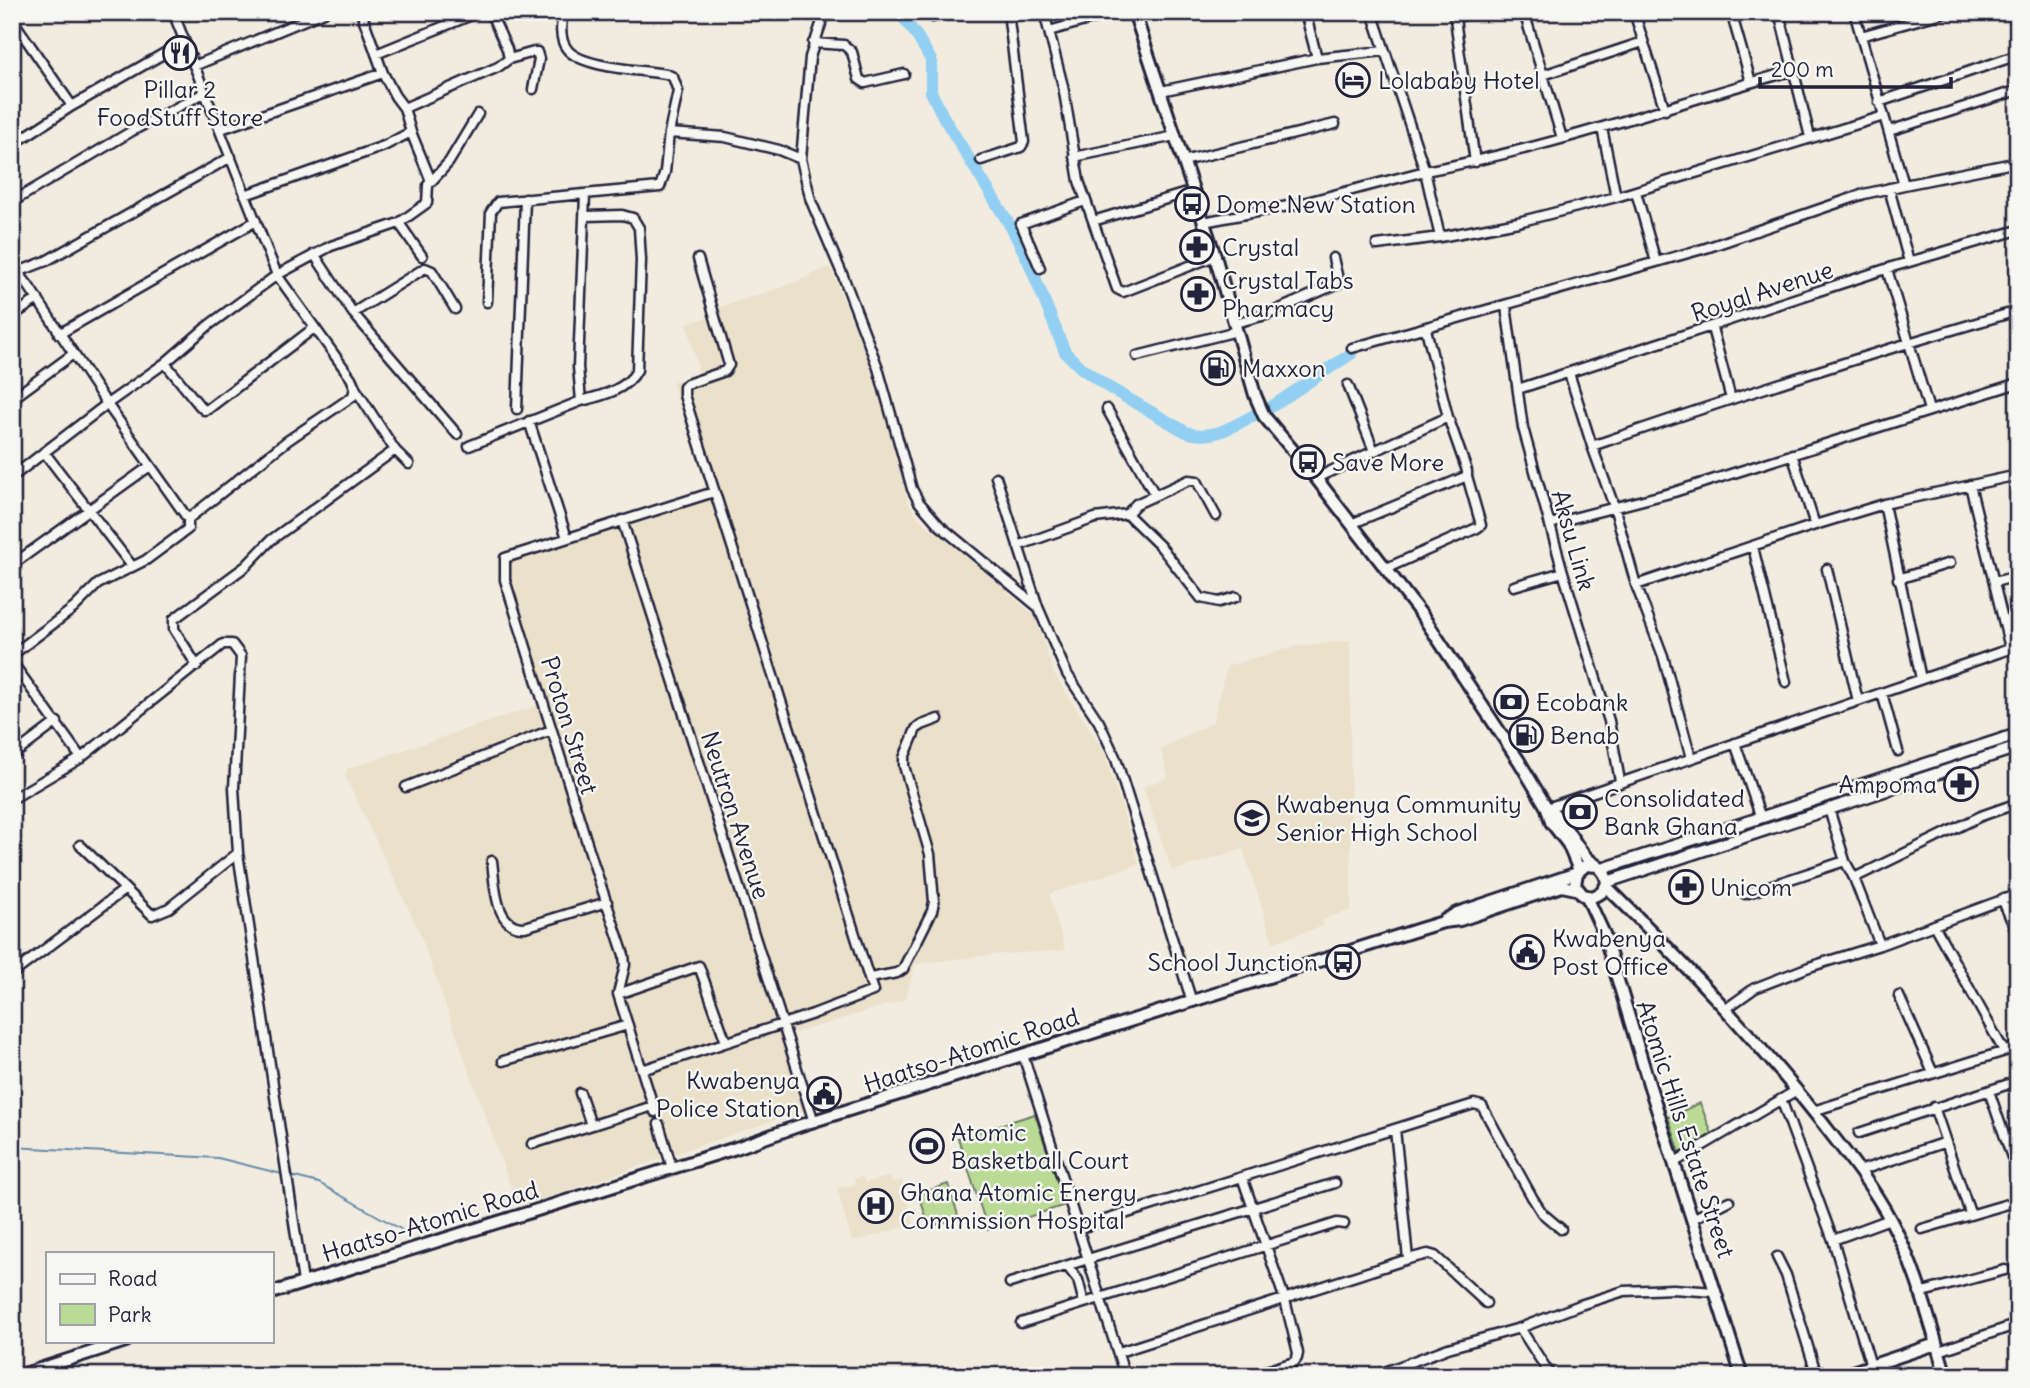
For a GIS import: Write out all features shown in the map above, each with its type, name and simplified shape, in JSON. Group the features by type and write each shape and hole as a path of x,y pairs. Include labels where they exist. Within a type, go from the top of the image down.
{"main road":[{"path":"1135,16 1215,256 1255,395 1264,416 1387,568 1430,627 1519,761 1547,808 1551,822 1568,844 1578,871 1574,881 1576,889"},
{"path":"1547,808 1558,818 1585,856 1599,868 1606,884 1727,1008 1797,1090 1859,1171 1890,1219 1908,1256 1946,1376"},
{"path":"1443,922 1457,913 1578,871 1586,865 1599,868"},
{"path":"1443,922 1460,920 1562,886 1576,889 1587,897 1599,895 1606,884"},
{"name":"Atomic Hills Estate Street","path":"1587,897 1604,934 1742,1376"},
{"name":"Haatso-Atomic Road","path":"273,1292 1443,922"},
{"path":"18,1376 123,1342"},
{"path":"1840,1376 1937,1348"}],"street":[{"path":"173,12 277,275 351,378 395,450 409,464"},
{"path":"194,66 324,12"},
{"path":"361,12 383,73 404,108 430,181"},
{"path":"376,54 479,12"},
{"path":"490,12 508,49 509,58"},
{"path":"487,302 491,212 498,202 660,187 665,172 669,133 678,91 674,78 666,74 596,63 574,56 564,46 561,36 563,12"},
{"path":"825,12 813,43 808,67 801,159 811,201 878,368 906,472 916,496 939,525 1038,607"},
{"path":"933,17 956,12"},
{"path":"981,160 1021,147 1024,142 1009,12"},
{"path":"1044,12 1063,86 1074,157 1085,201 1120,292 1215,256"},
{"path":"1049,31 1116,12"},
{"path":"1135,16 1157,12"},
{"path":"1305,12 1317,58"},
{"path":"1372,12 1425,171 1440,237"},
{"path":"1472,12 1453,15 1475,162"},
{"path":"1524,12 1562,138"},
{"path":"1634,12 1665,110"},
{"path":"1731,12 1751,82"},
{"path":"1779,12 1810,138"},
{"path":"1854,12 1904,185"},
{"path":"1861,36 1925,15 1946,12"},
{"path":"12,19 72,106"},
{"path":"13,143 184,41"},
{"path":"1543,75 1643,42"},
{"path":"813,43 844,45 852,52 859,79 865,83 904,74"},
{"path":"1161,91 1317,58 1384,51"},
{"path":"404,108 498,66 509,58 537,52 539,59 533,89"},
{"path":"1879,103 2018,55"},
{"path":"1203,222 1299,204 1425,171 1475,162 1665,110 1795,70"},
{"path":"221,129 383,73"},
{"path":"1889,131 2018,90"},
{"path":"12,202 131,131 204,93"},
{"path":"12,477 277,275 314,254 361,234 399,223 427,203 430,181 449,162 478,114"},
{"path":"1377,246 1518,222 1636,192 1884,116"},
{"path":"1183,161 1335,124"},
{"path":"1602,128 1616,197"},
{"path":"245,195 384,146 411,132"},
{"path":"669,133 725,137 779,150 801,159"},
{"path":"1074,157 1175,136"},
{"path":"12,655 74,608 98,584 146,560 188,529 188,519 15,269 47,261 230,157"},
{"path":"1352,348 1706,248 1864,194 2018,162"},
{"path":"1889,188 1909,262"},
{"path":"1093,221 1193,191"},
{"path":"1636,192 1656,262"},
{"path":"581,401 578,357 585,195"},
{"path":"517,409 525,199"},
{"path":"1040,268 1021,224 1085,201"},
{"path":"469,446 627,384 637,370 641,260 639,228 633,218 622,215 586,216"},
{"path":"59,334 256,221"},
{"path":"399,223 422,256"},
{"name":"Royal Avenue","path":"1518,390 1887,269 2018,230"},
{"path":"314,254 353,313 457,434"},
{"path":"1137,356 1236,327 1339,284 1333,258"},
{"path":"642,1069 783,1024 873,991 684,391 687,384 725,371 729,365 698,259"},
{"path":"353,313 425,268 432,271 455,309"},
{"path":"1887,269 1929,410"},
{"path":"12,316 38,299"},
{"name":"Aksu Link","path":"1506,306 1523,428 1563,572 1609,721 1620,781"},
{"path":"1592,446 1908,342 2007,314"},
{"path":"165,363 204,410 314,328"},
{"path":"1712,328 1731,399"},
{"path":"1387,568 1481,525 1467,476 1468,471 1448,418 1426,329"},
{"path":"12,399 73,354"},
{"path":"1569,373 1614,506 1636,586 1664,656 1691,758"},
{"path":"1550,524 1674,492 2018,383"},
{"path":"1348,385 1374,450"},
{"path":"188,519 287,441 353,396 355,387"},
{"path":"1107,409 1155,495"},
{"path":"1316,478 1448,418"},
{"path":"529,421 567,538"},
{"path":"197,666 174,629 174,619 246,566 271,540 395,450"},
{"path":"44,452 132,566"},
{"path":"1792,454 1815,525"},
{"path":"12,565 150,466"},
{"path":"1636,586 1884,504 2018,475"},
{"path":"1351,524 1467,476"},
{"path":"996,477 1038,607 1068,674 1099,722 1116,759 1192,1002"},
{"path":"1018,546 1095,518 1127,514 1136,504 1189,480 1197,481 1216,516"},
{"path":"1547,808 2014,647 1994,582 1970,485"},
{"name":"Proton Street","path":"591,1125 654,1109 618,994 625,965 624,955 551,730 505,580 503,564 505,558 714,492"},
{"path":"1884,504 1921,680"},
{"path":"1127,514 1161,547 1201,598 1219,602 1236,597"},
{"name":"Neutron Avenue","path":"622,520 814,1122"},
{"path":"1753,547 1786,682"},
{"path":"1898,579 1950,564"},
{"path":"1827,569 1858,701"},
{"path":"1514,586 1563,572"},
{"path":"1994,582 2018,576"},
{"path":"12,799 81,758 223,644 232,644 241,656 234,788 239,853 303,1282"},
{"path":"12,662 81,758"},
{"path":"1882,693 1898,751"},
{"path":"870,978 897,973 903,968 932,911 934,890 930,854 903,761 916,729 938,719"},
{"path":"12,756 57,722"},
{"path":"406,787 551,730"},
{"path":"1599,868 2018,734"},
{"path":"1735,743 1760,818"},
{"path":"1606,884 2018,747"},
{"path":"1854,878 1981,816 2018,803"},
{"path":"1829,809 1845,861 1880,945"},
{"path":"80,845 152,915 160,913 239,853"},
{"path":"492,861 502,913 506,921 515,927 525,927 607,902"},
{"path":"1745,894 1845,861"},
{"path":"12,974 124,890"},
{"path":"1727,1008 1755,988 2018,894"},
{"path":"2002,899 2018,935"},
{"path":"1934,925 2004,1051"},
{"path":"618,994 699,966 726,1042"},
{"path":"1899,996 1933,1073"},
{"path":"503,1061 628,1025"},
{"path":"1813,1111 2018,1047"},
{"path":"1023,1055 1125,1376"},
{"path":"1859,1133 2018,1081"},
{"path":"1675,1162 1797,1090"},
{"path":"1989,1091 2018,1175"},
{"path":"532,1144 591,1125 580,1093"},
{"path":"1781,1099 1833,1240 1871,1366"},
{"path":"1080,1228 1474,1104 1479,1105 1542,1213 1561,1229"},
{"path":"1934,1107 1970,1213"},
{"path":"659,1125 672,1168"},
{"path":"1395,1129 1408,1259"},
{"path":"1859,1171 1946,1142"},
{"path":"1242,1177 1284,1300 1297,1358 1293,1362 1250,1376"},
{"path":"1010,1283 1335,1182"},
{"path":"1922,1229 2018,1200"},
{"path":"1692,1219 1729,1201"},
{"path":"1833,1240 1890,1219"},
{"path":"1021,1323 1337,1223 1344,1224"},
{"path":"1119,1352 1428,1254 1435,1256 1486,1303"},
{"path":"1777,1257 1786,1275 1817,1376"},
{"path":"1068,1266 1078,1280 1084,1303"},
{"path":"1919,1293 2006,1270"},
{"path":"1374,1376 1448,1348 1520,1328 1580,1305 1624,1292 1673,1289 1715,1292"},
{"path":"1937,1348 2018,1324"},
{"path":"1520,1328 1551,1376"}],"shaded area":[{"path":"830,267 871,368 908,502 919,519 1035,616 1054,674 1104,752 1139,864 1049,894 1065,950 915,964 906,999 789,1035 813,1107 518,1207 419,931 345,776 347,769 547,702 506,573 506,558 708,490 672,382 699,373 687,323 710,317 708,311 786,286"},
{"name":"Kwabenya Community Senior High School","path":"1350,641 1351,910 1323,919 1324,926 1273,942 1243,849 1172,871 1143,787 1168,777 1161,749 1213,722 1227,666 1295,646"},
{"name":"Ghana Atomic Energy Commission Hospital","path":"863,1176 865,1183 890,1176 892,1183 902,1180 914,1224 852,1242 837,1189 856,1184 854,1179"}],"green space":[{"path":"1700,1103 1712,1134 1680,1152 1668,1117"},
{"path":"1035,1114 1065,1205 988,1230 958,1138"},
{"path":"948,1184 959,1218 929,1227 919,1194"}],"waterway":[{"path":"899,12 931,60 931,92 1011,227 1028,260 1065,352 1080,367 1108,387 1186,432 1196,435 1214,434 1258,413"},
{"path":"1268,409 1351,354"},
{"path":"12,1147 218,1158 282,1174"},
{"path":"291,1176 319,1183 406,1232"}],"place":[{"name":"Pillar 2 FoodStuff Store","path":"180,53"},
{"name":"Lolababy Hotel","path":"1353,80"},
{"name":"Dome New Station","path":"1192,204"},
{"name":"Crystal","path":"1197,247"},
{"name":"Crystal Tabs Pharmacy","path":"1198,294"},
{"name":"Maxxon","path":"1218,368"},
{"name":"Save More","path":"1308,462"},
{"name":"Ecobank","path":"1511,702"},
{"name":"Benab","path":"1526,735"},
{"name":"Ampoma","path":"1961,784"},
{"name":"Consolidated Bank Ghana","path":"1580,812"},
{"name":"Kwabenya Community Senior High School","path":"1252,818"},
{"name":"Unicom","path":"1686,887"},
{"name":"Kwabenya Post Office","path":"1527,952"},
{"name":"School Junction","path":"1343,962"},
{"name":"Kwabenya Police Station","path":"824,1094"},
{"name":"Atomic Basketball Court","path":"927,1146"},
{"name":"Ghana Atomic Energy Commission Hospital","path":"876,1206"}]}
